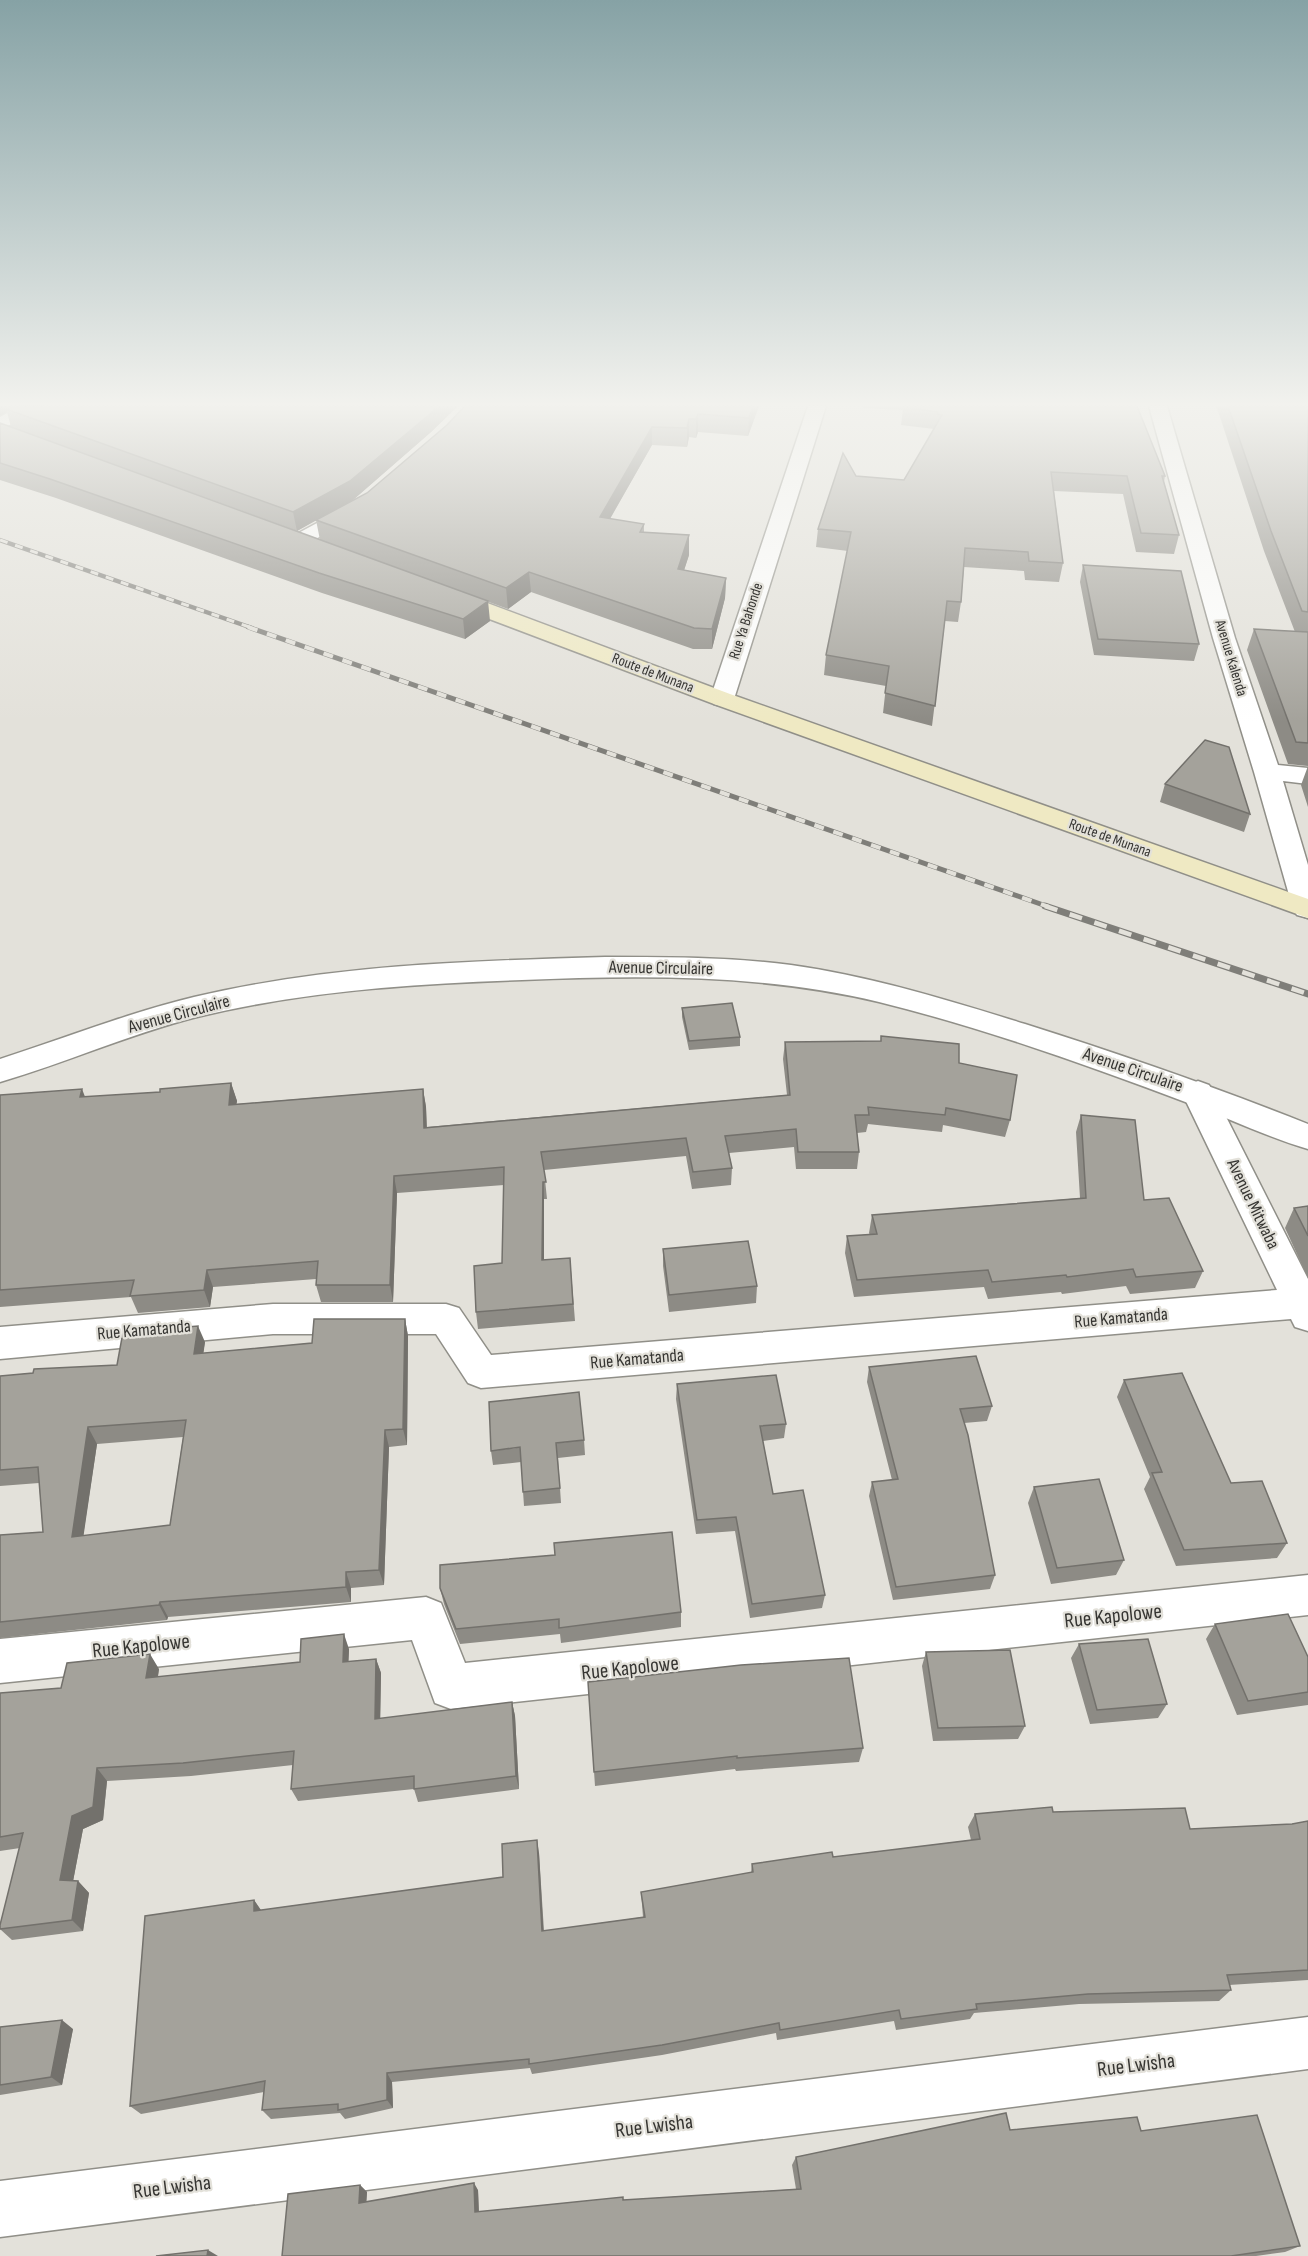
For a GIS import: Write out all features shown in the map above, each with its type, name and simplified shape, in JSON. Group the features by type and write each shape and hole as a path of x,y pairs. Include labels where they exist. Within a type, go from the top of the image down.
{"main road":[{"path":"277,532 322,548"},
{"name":"Route de Munana","path":"433,590 722,699 1308,909"}],"street":[{"path":"300,540 352,511"},
{"name":"Rue Ya Bahonde","path":"722,699 783,511"},
{"name":"Avenue Kalenda","path":"1192,511 1234,638 1267,772 1308,909"},
{"path":"1267,772 1308,776"},
{"name":"Avenue Circulaire","path":"0,1071 119,1029 190,1008 272,991 411,974 667,966 792,975 941,1008 1198,1093 1308,1137"},
{"name":"Avenue Mitwaba","path":"1198,1093 1305,1310"},
{"name":"Rue Kamatanda","path":"0,1342 273,1319 446,1319 481,1372 1305,1310"},
{"name":"Rue Kapolowe","path":"0,1661 426,1618 451,1687 1308,1595"},
{"name":"Rue Lwisha","path":"0,2208 1308,2043"}],"building":[{"path":"142,511 242,511 488,601 463,619 319,573"},
{"path":"332,511 603,511 600,517 644,524 640,532 689,535 678,569 726,578 712,629 694,628 529,572 506,588 316,520"},
{"path":"824,511 1056,511 1063,563 1029,561 1028,552 965,548 961,602 947,601 935,706 885,693 889,666 826,655 851,532 818,529"},
{"path":"1136,511 1172,511 1179,535 1141,533"},
{"path":"1264,511 1308,511 1308,612 1302,611"},
{"path":"1083,565 1181,571 1199,644 1098,639"},
{"path":"1254,629 1308,632 1308,743 1296,742"},
{"path":"1205,740 1229,747 1250,814 1165,784"},
{"path":"732,1003 740,1037 689,1041 682,1008"},
{"path":"881,1036 959,1044 959,1063 1017,1075 1010,1120 946,1108 945,1115 868,1107 869,1115 855,1115 859,1152 798,1152 796,1129 725,1136 732,1168 693,1172 686,1138 541,1152 546,1182 543,1182 542,1260 570,1258 573,1304 476,1312 474,1266 502,1263 504,1167 394,1176 390,1285 316,1285 318,1261 207,1270 204,1290 130,1296 134,1280 0,1290 0,1095 82,1089 80,1097 160,1092 160,1089 231,1083 229,1105 423,1089 424,1128 790,1095 785,1042 881,1041"},
{"path":"1081,1115 1135,1120 1144,1200 1169,1198 1203,1271 1136,1277 1133,1269 1067,1277 1066,1275 992,1282 988,1270 857,1280 847,1236 877,1234 872,1215 1086,1198"},
{"path":"1308,1206 1308,1236 1294,1208"},
{"path":"748,1241 757,1286 669,1295 663,1249"},
{"path":"314,1319 405,1319 403,1429 385,1430 379,1570 346,1572 346,1587 160,1602 159,1605 0,1622 0,1535 43,1532 38,1467 0,1470 0,1376 33,1373 34,1369 117,1365 123,1332 198,1326 194,1354 312,1343","holes":["186,1420 170,1525 72,1537 88,1427"]},
{"path":"976,1356 992,1406 960,1409 968,1435 995,1575 896,1587 872,1482 898,1479 869,1367"},
{"path":"1182,1373 1231,1483 1262,1481 1287,1543 1184,1550 1152,1473 1162,1472 1124,1380"},
{"path":"776,1375 786,1424 760,1426 773,1494 803,1490 825,1595 752,1604 736,1517 697,1520 677,1384"},
{"path":"579,1392 584,1440 556,1443 560,1488 523,1492 520,1447 491,1451 489,1402"},
{"path":"1099,1479 1124,1560 1057,1568 1034,1487"},
{"path":"672,1532 681,1612 559,1628 559,1619 456,1629 440,1588 440,1565 555,1555 554,1543"},
{"path":"1288,1614 1308,1657 1308,1692 1248,1701 1215,1624"},
{"path":"344,1634 343,1662 376,1659 375,1719 512,1702 516,1776 414,1789 414,1776 291,1789 294,1751 183,1763 97,1768 93,1807 72,1816 60,1880 78,1881 72,1920 0,1929 23,1833 0,1837 0,1693 61,1688 67,1663 150,1654 146,1678 300,1662 301,1639"},
{"path":"1148,1639 1167,1704 1097,1710 1079,1644"},
{"path":"1010,1650 1025,1726 938,1728 926,1652"},
{"path":"849,1658 863,1748 737,1758 737,1756 594,1772 588,1682 741,1665"},
{"path":"1052,1807 1053,1812 1185,1808 1190,1829 1292,1824 1308,1821 1308,1970 1227,1975 1231,1990 1088,1994 976,2004 977,2009 901,2019 899,2010 780,2030 779,2023 662,2045 529,2064 529,2059 387,2073 387,2100 338,2110 338,2104 262,2110 265,2081 130,2106 145,1916 254,1900 254,1911 503,1877 502,1844 537,1840 542,1931 645,1917 641,1892 753,1872 752,1864 832,1852 833,1857 980,1839 975,1814"},
{"path":"62,2020 51,2077 0,2085 0,2027"},
{"path":"1006,2113 1010,2130 1137,2117 1141,2131 1257,2115 1300,2246 1231,2256 282,2256 288,2194 360,2185 359,2203 474,2183 475,2212 623,2197 623,2200 801,2189 796,2157"},
{"path":"208,2250 207,2256 156,2256"}],"railway":[{"path":"0,540 252,628"},
{"path":"248,627 1049,907"},
{"path":"1045,906 1308,994"}]}
